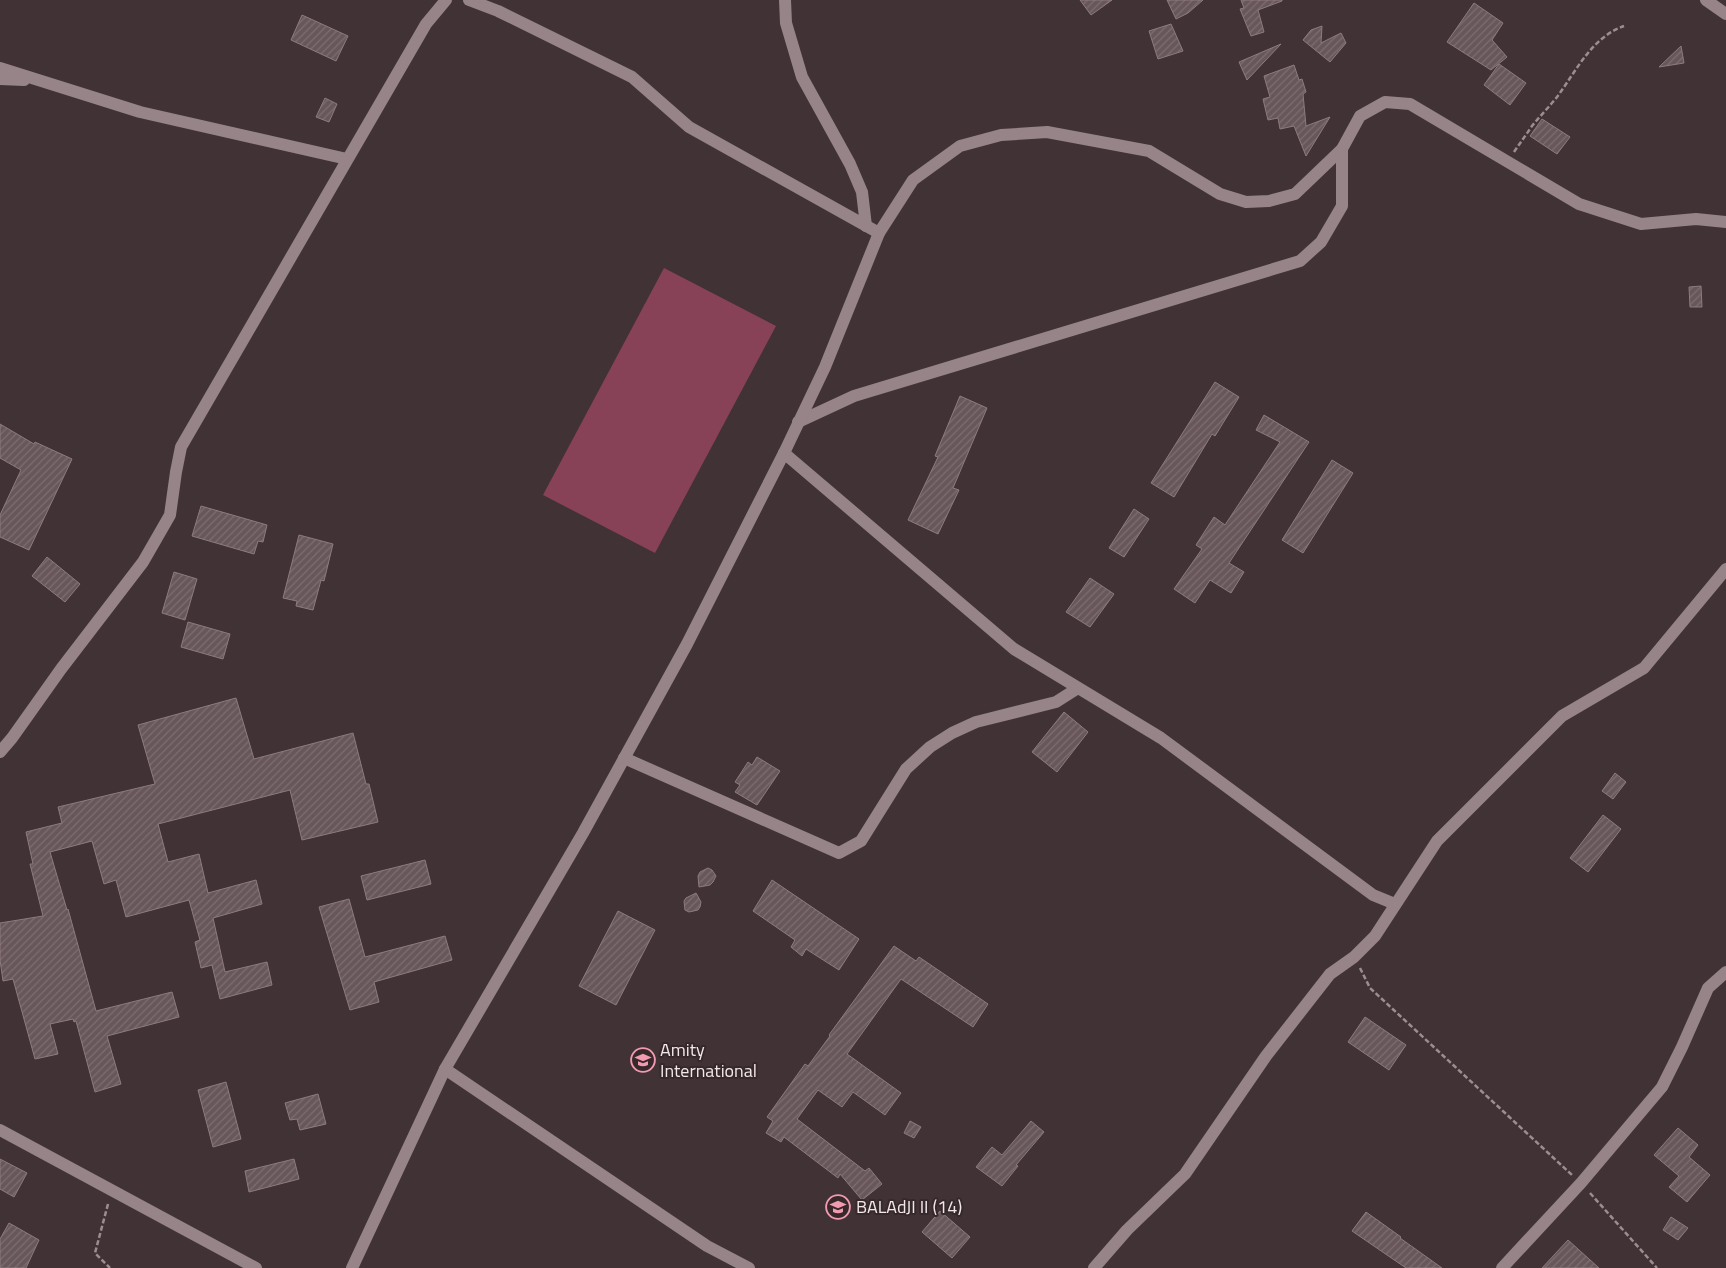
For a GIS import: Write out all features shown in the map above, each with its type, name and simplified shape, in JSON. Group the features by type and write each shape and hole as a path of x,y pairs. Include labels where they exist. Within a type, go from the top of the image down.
{"street":[{"path":"0,752 143,562 170,515 181,447 426,24 446,0"},
{"path":"469,0 498,11 632,77 688,127 879,233"},
{"path":"785,0 786,23 802,77 850,164 862,192 866,226"},
{"path":"1706,0 1723,7"},
{"path":"0,68 140,112 348,159"},
{"path":"0,79 44,81"},
{"path":"352,1268 445,1069 578,842 687,644 784,453 825,367 879,233 912,180 960,146 1001,135 1047,132 1149,151 1220,194 1246,202 1269,200 1295,194 1342,149 1360,116 1385,102 1410,104 1579,204 1641,224 1696,220 1726,222"},
{"path":"798,422 854,396 1300,261 1321,242 1342,206 1342,149"},
{"path":"784,453 1014,649 1161,738 1373,896 1395,904"},
{"path":"1094,1268 1127,1230 1185,1174 1266,1056 1330,974 1354,957 1375,936 1436,841 1562,716 1644,668 1726,569"},
{"path":"624,758 839,853 862,841 906,769 930,747 952,733 976,722 1056,702 1078,688"},
{"path":"1502,1268 1581,1183 1662,1087 1708,988 1726,972"},
{"path":"445,1069 707,1246 749,1268"},
{"path":"0,1130 256,1268"}],"path":[{"path":"1508,161 1557,97 1581,61 1599,40 1624,26"},
{"path":"1354,957 1370,988 1581,1183 1657,1268"},
{"path":"110,1268 96,1253 111,1190"}],"shaded area":[{"path":"664,268 776,326 655,553 543,495"}],"building":[{"path":"1080,0 1112,0 1091,15"},
{"path":"1167,0 1203,0 1188,13 1176,19"},
{"path":"1241,0 1282,1 1258,10 1264,32 1251,36 1240,9 1244,8"},
{"path":"1474,3 1503,23 1492,40 1507,57 1491,70 1447,42"},
{"path":"302,15 348,36 336,61 291,40"},
{"path":"1171,24 1183,51 1158,59 1149,31"},
{"path":"1322,26 1321,43 1341,33 1346,43 1330,62 1303,40 1311,30"},
{"path":"1281,44 1247,80 1239,62"},
{"path":"1681,46 1684,63 1659,67"},
{"path":"1499,64 1526,83 1510,105 1484,85"},
{"path":"1294,65 1299,80 1302,79 1306,92 1303,94 1306,126 1330,117 1306,156 1294,126 1280,129 1278,118 1268,120 1263,99 1270,97 1264,76"},
{"path":"325,98 337,104 329,122 316,117"},
{"path":"1542,119 1570,137 1557,154 1530,136"},
{"path":"1701,286 1702,307 1690,307 1689,287"},
{"path":"1215,382 1239,397 1215,436 1212,434 1174,497 1151,483"},
{"path":"960,396 987,408 953,488 959,490 938,534 908,520 938,457 935,456"},
{"path":"1264,415 1309,442 1229,563 1244,572 1231,593 1210,580 1195,603 1174,589 1202,549 1196,545 1214,517 1225,525 1280,442 1256,430"},
{"path":"0,424 34,444 35,442 72,459 29,550 0,537 0,515 21,470 0,458"},
{"path":"1332,460 1353,473 1303,553 1282,540"},
{"path":"201,506 267,525 263,542 258,541 254,554 192,536"},
{"path":"1134,509 1149,519 1124,557 1109,548"},
{"path":"299,535 333,544 324,581 321,580 313,610 296,606 297,601 283,598"},
{"path":"47,557 80,584 65,602 32,576"},
{"path":"174,572 197,579 185,620 162,613"},
{"path":"1090,578 1114,594 1090,627 1066,612"},
{"path":"188,622 230,634 223,659 181,647"},
{"path":"236,698 254,759 353,733 366,784 369,784 378,822 302,840 290,790 158,824 168,862 199,854 208,893 256,880 262,904 213,918 225,972 267,962 272,985 220,999 212,965 201,968 195,942 200,940 189,900 126,917 116,880 104,884 92,841 50,852 96,1011 172,992 179,1017 107,1036 121,1084 95,1092 76,1021 74,1022 73,1019 50,1024 58,1054 35,1059 13,979 3,981 0,960 0,923 43,916 30,864 33,864 26,832 62,823 58,807 155,784 138,725"},
{"path":"1064,712 1088,732 1057,772 1032,752"},
{"path":"757,757 780,771 757,805 735,792 740,785 735,782 748,762 752,765"},
{"path":"1615,773 1626,782 1613,799 1602,791"},
{"path":"1603,815 1621,829 1588,872 1570,858"},
{"path":"425,860 431,884 367,900 361,876"},
{"path":"708,868 716,876 710,885 699,887 698,876 700,872"},
{"path":"772,880 859,939 839,970 806,949 802,956 791,947 795,940 753,911"},
{"path":"696,893 701,902 700,907 698,910 689,912 685,910 684,901"},
{"path":"349,899 365,957 445,936 452,960 374,982 379,1002 350,1010 319,907"},
{"path":"618,911 655,930 616,1005 579,986"},
{"path":"894,946 916,961 919,957 988,1004 973,1027 901,979 847,1054 901,1093 885,1115 853,1092 842,1107 818,1090 797,1119 865,1171 869,1168 882,1184 862,1200 840,1174 838,1178 784,1137 781,1142 766,1133 773,1121 767,1117 805,1064 808,1066"},
{"path":"1365,1017 1406,1045 1389,1070 1348,1042"},
{"path":"226,1082 241,1139 213,1147 198,1090"},
{"path":"318,1094 326,1124 300,1130 297,1119 290,1120 285,1103"},
{"path":"910,1121 921,1127 914,1138 904,1133"},
{"path":"1031,1121 1044,1132 1016,1165 1018,1166 1002,1186 976,1167 992,1147 1002,1155"},
{"path":"1678,1128 1698,1145 1689,1157 1710,1175 1687,1202 1669,1187 1679,1176 1654,1155"},
{"path":"0,1159 27,1173 14,1197 0,1189"},
{"path":"294,1159 299,1179 249,1192 245,1171"},
{"path":"940,1211 970,1237 952,1258 922,1232"},
{"path":"1366,1212 1442,1268 1406,1268 1352,1231"},
{"path":"1671,1217 1688,1228 1678,1240 1663,1230"},
{"path":"9,1223 39,1240 26,1268 0,1268 0,1239"},
{"path":"1568,1240 1599,1268 1542,1268"}],"place":[{"name":"Amity International","path":"643,1060"},
{"name":"BALAdJI II (14)","path":"838,1207"}]}
